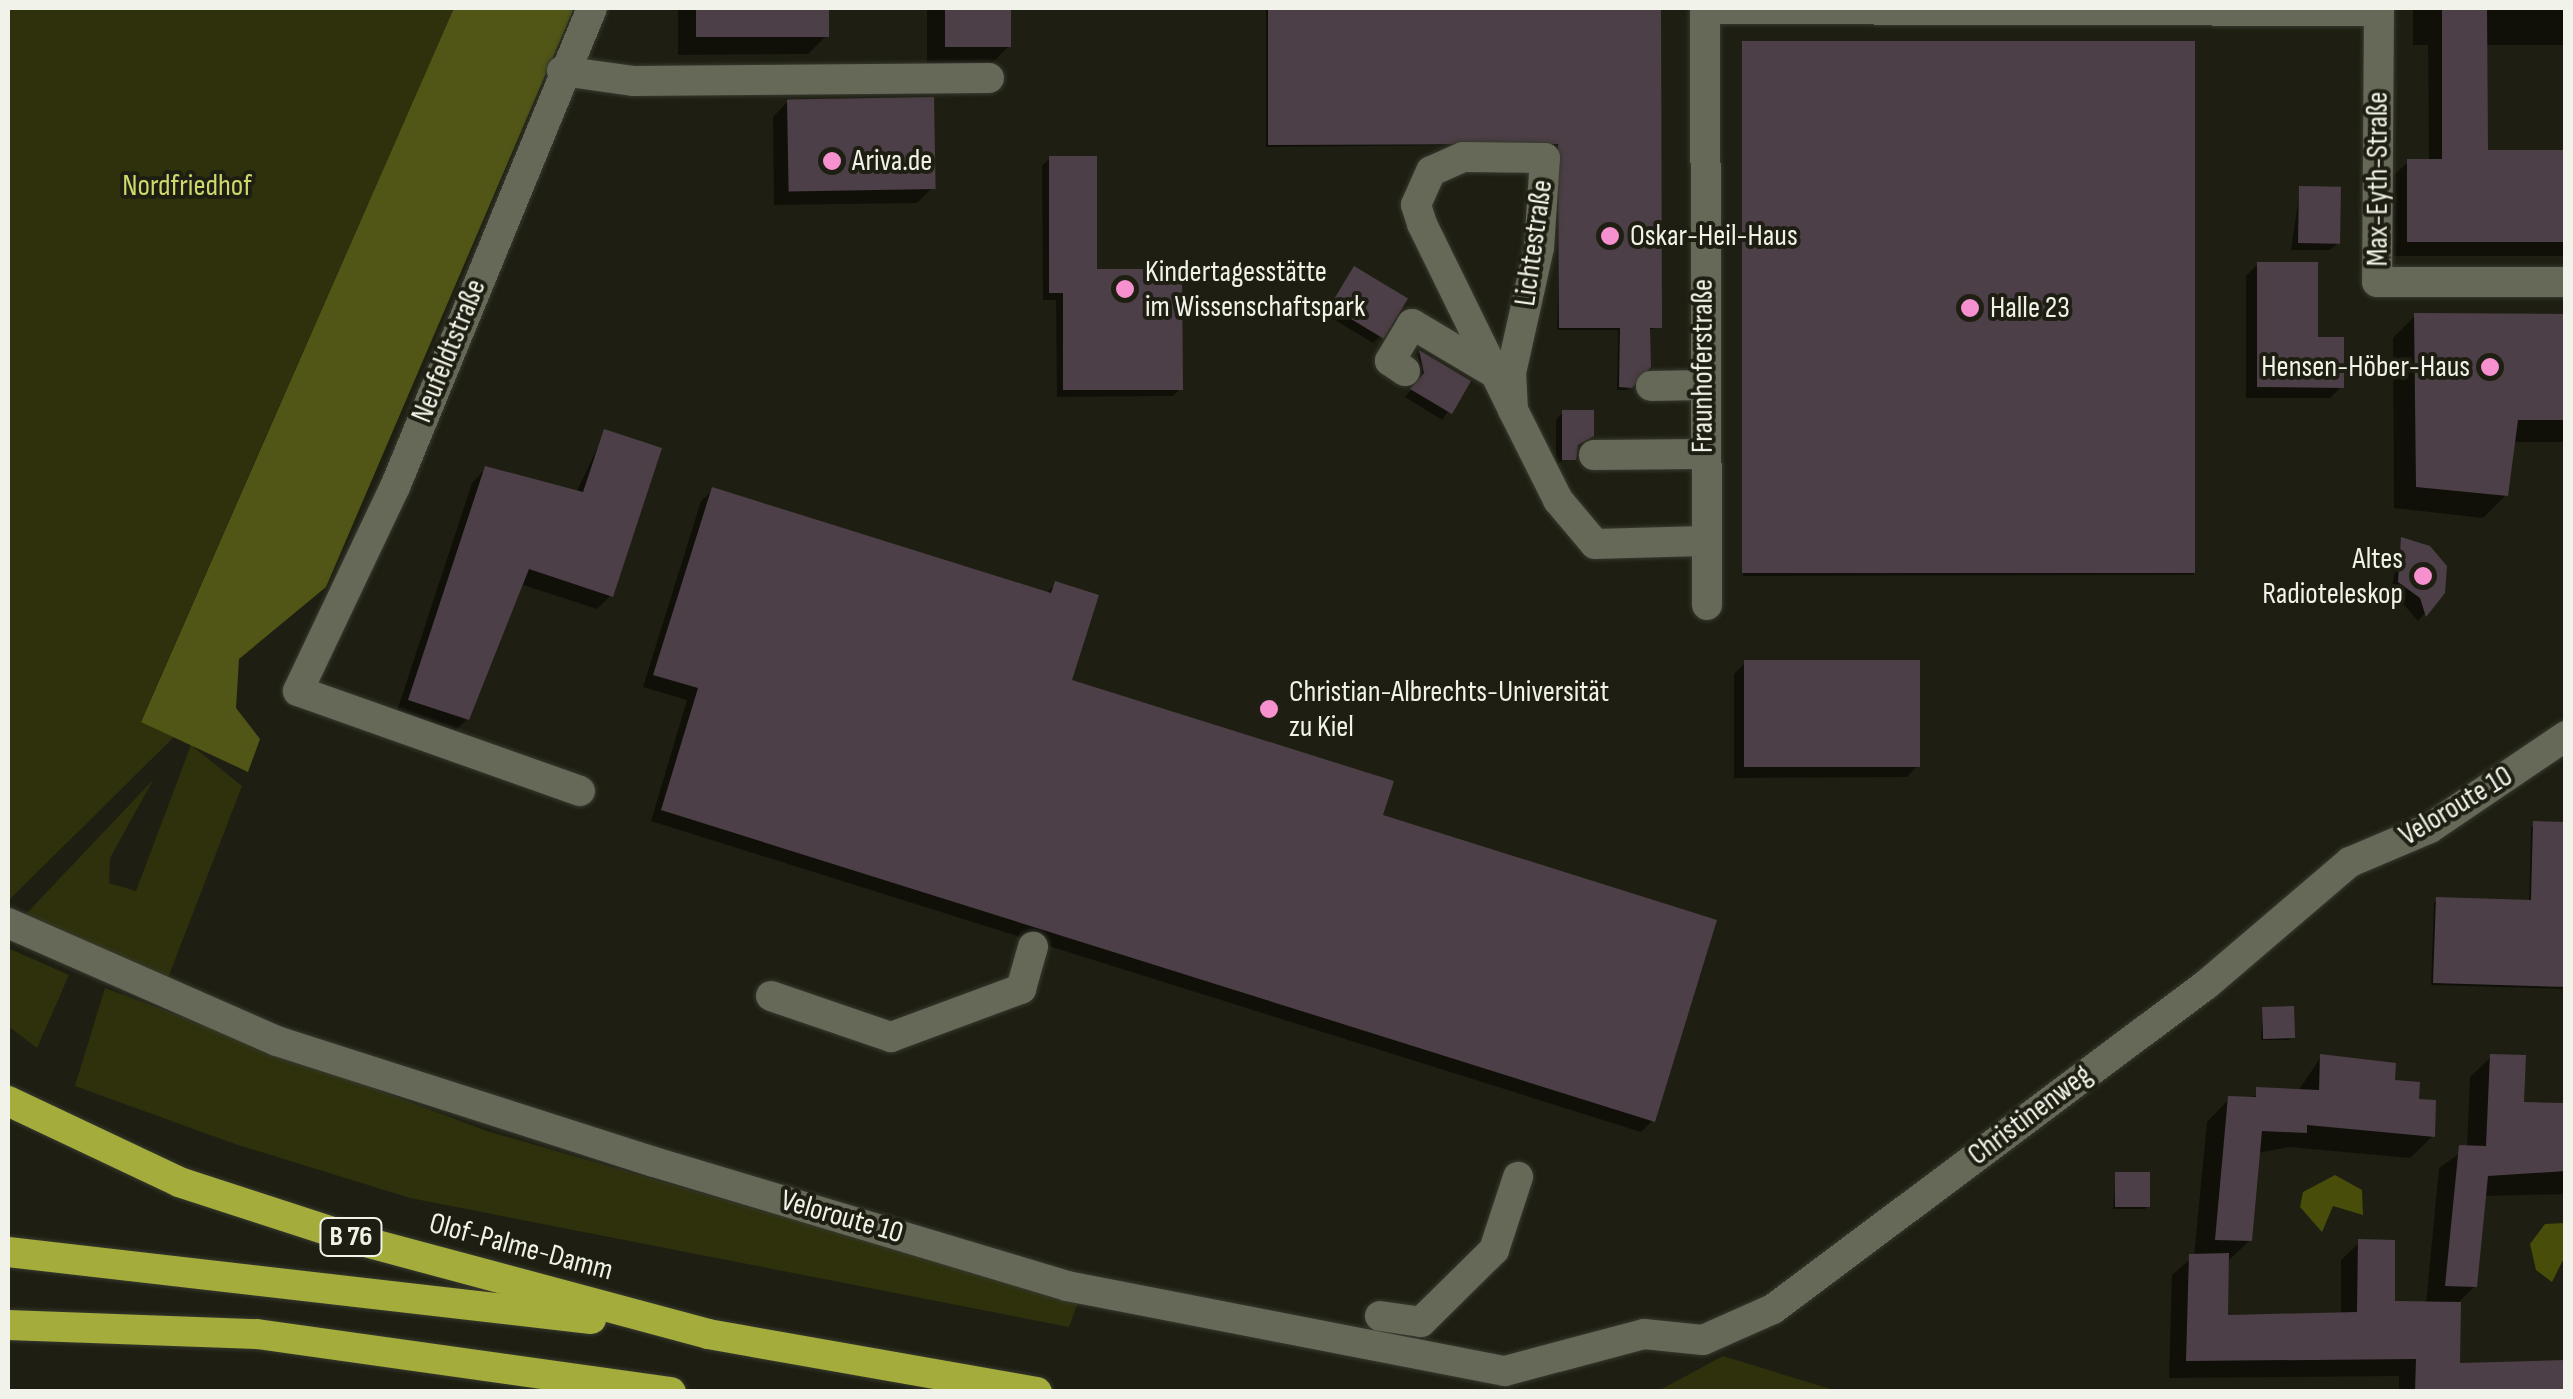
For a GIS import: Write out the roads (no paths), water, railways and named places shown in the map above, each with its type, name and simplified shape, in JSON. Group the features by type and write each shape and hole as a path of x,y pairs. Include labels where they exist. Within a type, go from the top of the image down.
{"highway":[{"name":"Olof-Palme-Damm","path":"8,1101 179,1182 300,1223 708,1334 1036,1392"},
{"path":"8,1252 708,1334"},
{"path":"8,1325 258,1334 670,1392"}],"street":[{"name":"Neufeldtstraße","path":"580,791 298,691 394,488 562,71 592,8"},
{"path":"1705,8 2379,9"},
{"name":"Fraunhoferstraße","path":"1705,8 1702,454 1706,605"},
{"name":"Max-Eyth-Straße","path":"2379,9 2377,282 2566,282"},
{"path":"562,71 634,81 989,78"},
{"name":"Lichtestraße","path":"1513,410 1510,373 1539,248 1546,158 1443,162 1416,205 1513,410 1558,500 1594,544 1704,541"},
{"path":"1405,337 1496,374"},
{"path":"1651,386 1702,385"},
{"path":"1594,454 1702,454"},
{"name":"Veloroute 10","path":"2343,867 2430,828 2566,736"},
{"name":"Christinenweg","path":"1703,1340 1794,1294 2207,984 2343,867"},
{"name":"Veloroute 10","path":"8,923 168,1000 390,1082 1103,1294 1492,1370 1551,1364 1644,1334 1703,1340"},
{"path":"771,996 891,1037 1021,989 1033,947"},
{"path":"1380,1316 1420,1322 1494,1250 1518,1177"}],"place":[{"name":"Ariva.de","path":"832,161"},
{"name":"Oskar-Heil-Haus","path":"1610,236"},
{"name":"Kindertagesstätte im Wissenschaftspark","path":"1125,289"},
{"name":"Halle 23","path":"1970,308"},
{"name":"Hensen-Höber-Haus","path":"2490,367"},
{"name":"Altes Radioteleskop","path":"2423,576"},
{"name":"Christian-Albrechts-Universität zu Kiel","path":"1269,709"}],"park label":[{"name":"Nordfriedhof","path":"187,186"}]}
